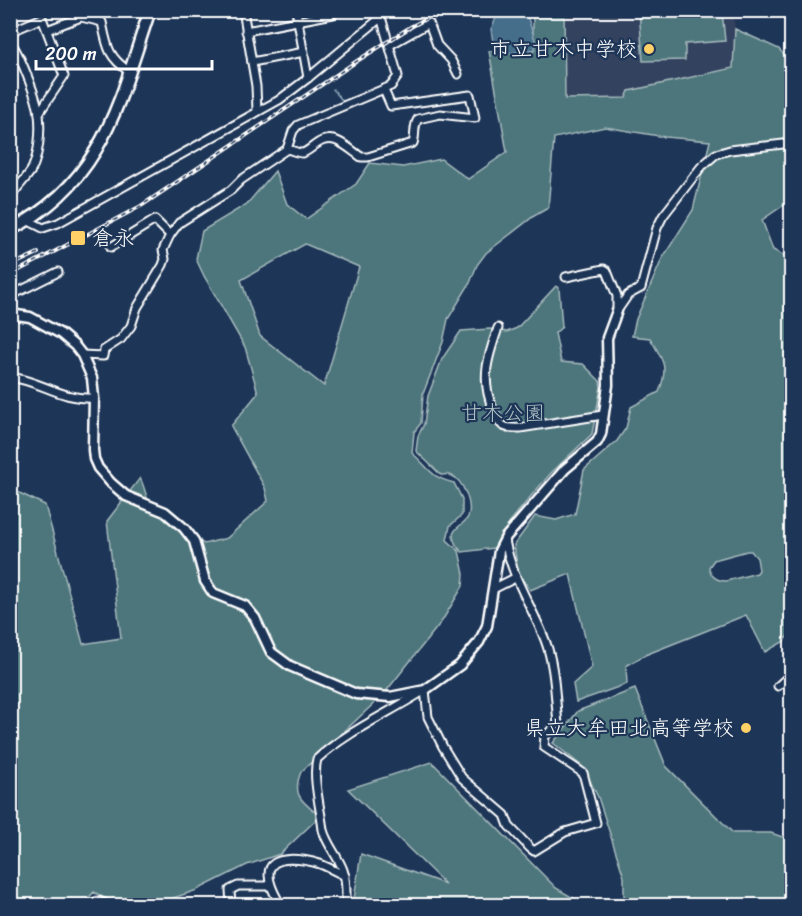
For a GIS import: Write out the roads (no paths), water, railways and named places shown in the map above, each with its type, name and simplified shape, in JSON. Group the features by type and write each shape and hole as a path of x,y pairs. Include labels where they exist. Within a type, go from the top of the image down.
{"highway":[{"path":"11,227 29,221 54,201 76,178 98,149 118,108 150,10"}],"street":[{"path":"243,10 256,86 257,110"},
{"path":"296,10 309,78"},
{"path":"29,221 43,228 58,223 257,110 279,100 309,78 390,10"},
{"path":"246,31 333,14"},
{"path":"82,355 103,356 104,350 121,339 131,326 137,308 163,265 165,259 163,250 178,223 231,190 287,149 292,132 298,124 391,86 398,76 381,17"},
{"path":"10,32 42,18 64,76 39,113"},
{"path":"47,30 81,18 102,22 109,52 117,63 130,72"},
{"path":"390,45 429,23 437,45 451,60 458,74"},
{"path":"10,42 20,59 39,113 37,150 31,170 10,199"},
{"path":"252,62 304,52"},
{"path":"10,60 20,59"},
{"path":"287,149 300,153 306,152 313,144 329,139 337,141 361,158 368,157 413,143 416,137 414,124 418,119 440,114 475,118 471,95 391,106 384,90"},
{"path":"346,906 343,868 325,838 316,778 317,759 370,722 425,690 460,665 479,642 487,626 499,551 505,540 565,469 597,442 608,385 607,338 623,300 641,288 643,284 657,228 663,216 701,167 716,154 730,150 792,143"},
{"path":"111,247 156,220 170,235"},
{"path":"566,277 604,269 607,271 617,296 617,311"},
{"path":"10,305 16,293 58,272"},
{"path":"10,314 30,317 61,334 82,355 92,378 93,450 98,468 126,496 165,512 184,528 194,541 208,588 213,593 240,603 249,611 255,618 267,646 277,658 290,666 356,694 395,697 425,690"},
{"path":"498,328 488,357 486,390 500,424 507,428 520,428 603,415"},
{"path":"10,377 81,399 94,398"},
{"path":"425,690 428,717 442,747 462,778 505,815 509,825 530,848 534,851 565,832 596,823 583,773 544,747 545,736 558,724 552,668 546,641 509,562 505,540"},
{"path":"493,589 515,578"},
{"path":"778,686 789,676 792,669"},
{"path":"281,906 268,874 273,864 289,858 321,864 345,876"},
{"path":"231,906 230,890 238,886 271,886"},
{"path":"88,906 98,901 113,906"}],"waterway":[{"path":"333,89 345,104"}],"railway":[{"path":"10,275 141,206 357,61 412,26 443,10"},
{"path":"10,266 38,253"}],"place":[{"name":"市立甘木中学校","path":"649,49"},
{"name":"倉永","path":"78,238"},
{"name":"県立大牟田北高等学校","path":"746,728"}],"park label":[{"name":"甘木公園","path":"503,413"}]}
